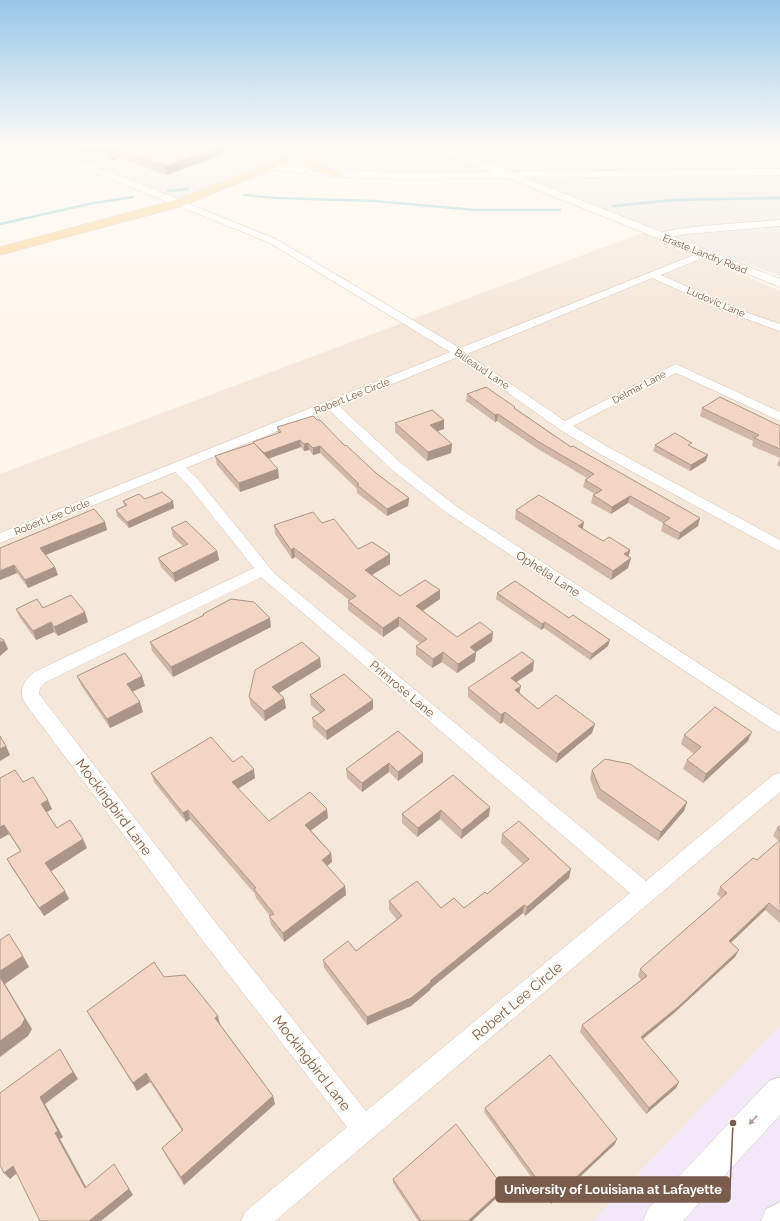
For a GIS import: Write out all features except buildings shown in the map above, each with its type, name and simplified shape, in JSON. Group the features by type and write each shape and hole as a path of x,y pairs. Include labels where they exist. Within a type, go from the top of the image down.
{"main road":[{"path":"179,203 184,201"},
{"path":"0,251 189,201"}],"street":[{"path":"174,201 179,203"},
{"name":"Eraste Landry Road","path":"572,201 780,283"},
{"name":"Billeaud Lane","path":"179,203 210,217 273,241 460,353 564,426 603,450 780,546"},
{"path":"660,236 687,231 780,223"},
{"name":"Robert Lee Circle","path":"0,538 704,254"},
{"name":"Ludovic Lane","path":"653,275 736,312 780,328"},
{"name":"Delmar Lane","path":"564,426 676,368 780,417"},
{"name":"Ophelia Lane","path":"331,405 396,466 452,510 780,725"},
{"name":"Primrose Lane","path":"177,467 192,481 262,570 270,578 645,893"},
{"name":"Mockingbird Lane","path":"262,570 40,677 30,687 30,694 31,698 204,925 364,1129"},
{"name":"Robert Lee Circle","path":"254,1221 780,781"},
{"path":"660,1221 780,1092"}],"shaded area":[{"path":"174,201 185,201 179,203"},
{"path":"576,201 780,201 780,276"},
{"path":"647,231 780,291 780,1026 593,1221 0,1221 0,474"},
{"path":"780,1026 780,1221 593,1221"}],"waterway":[{"path":"0,224 108,201"},
{"path":"374,201 475,210 560,210"},
{"path":"613,206 664,201"}],"place":[{"name":"University of Louisiana at Lafayette","path":"733,1123"}]}
